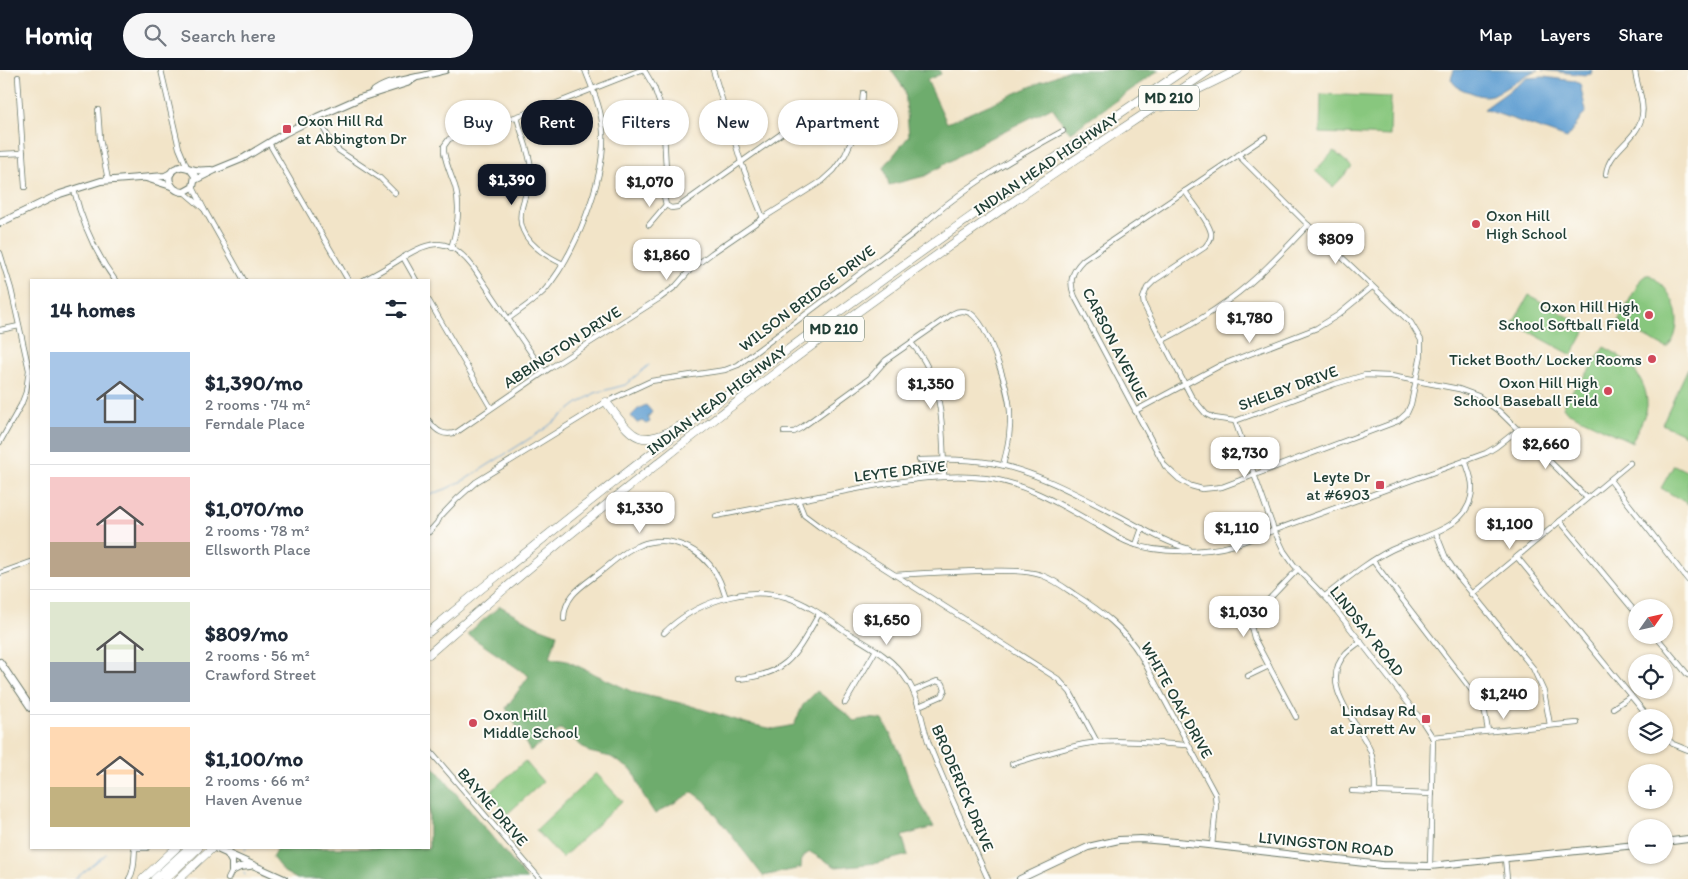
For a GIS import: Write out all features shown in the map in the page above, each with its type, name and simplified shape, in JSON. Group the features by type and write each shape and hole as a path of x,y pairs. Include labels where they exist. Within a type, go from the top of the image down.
{"highway":[{"name":"INDIAN HEAD HIGHWAY","path":"430,631 701,413 938,240 1183,70"},
{"name":"INDIAN HEAD HIGHWAY","path":"430,651 648,471 801,353 975,228 1210,70"},
{"path":"1128,126 1238,70"},
{"path":"606,402 626,430 644,438 669,432 701,413"},
{"path":"143,879 175,849"},
{"path":"155,879 188,849"},
{"path":"165,879 197,849"},
{"path":"179,879 213,849"}],"main road":[{"path":"145,177 171,186 179,192 184,192 214,170 242,159 317,117 371,94 378,88 404,79 416,78 445,70"},
{"path":"175,166 198,171 214,170"},
{"path":"0,223 60,194 108,180 165,176 175,166"},
{"path":"171,186 169,180 175,166"},
{"path":"189,168 193,172 194,184"},
{"path":"0,228 13,218"},
{"path":"0,662 30,707"},
{"name":"LIVINGSTON ROAD","path":"1020,879 1083,849 1103,843 1141,839 1382,865 1430,866 1628,845"},
{"path":"1673,841 1688,839"},
{"path":"217,849 284,879"},
{"path":"227,853 232,862 232,871"},
{"path":"232,871 240,866 254,866"}],"street":[{"path":"160,70 179,148 189,168"},
{"path":"508,319 540,294 563,264 587,212 600,173 602,128 600,112 586,70"},
{"path":"451,248 457,227 458,206 456,189 445,156 445,145 450,139 593,90 643,70 654,87 663,113 666,169 664,196 667,205 673,208 778,136"},
{"path":"713,70 741,162 763,218"},
{"path":"1606,174 1609,162 1613,156 1632,137 1640,124 1642,107 1636,70"},
{"path":"18,77 25,187"},
{"name":"ABBINGTON DRIVE","path":"862,100 863,93"},
{"path":"98,110 100,139 108,180"},
{"path":"317,117 338,150 380,178 394,193"},
{"path":"517,117 531,167 529,186 520,213 521,226 534,247 563,264"},
{"name":"WILSON BRIDGE DRIVE","path":"430,531 457,499 481,479 606,402 651,381 725,370 738,365 914,233 940,210 992,171 1063,132"},
{"name":"CARSON AVENUE","path":"1238,155 1411,323 1420,337 1422,345 1417,382 1408,411 1398,421 1228,486 1210,489 1199,488 1184,483 1166,466 1074,297 1072,277 1075,269 1083,260 1238,155 1265,137"},
{"path":"269,143 347,279"},
{"name":"ABBINGTON DRIVE","path":"430,421 438,432 454,434 544,372 660,298 676,286 694,267 763,218 815,186 837,168 850,145"},
{"path":"175,166 179,148"},
{"path":"0,154 23,153"},
{"path":"194,184 204,209 243,279"},
{"path":"74,190 79,210 93,244 114,279"},
{"name":"SHELBY DRIVE","path":"1185,191 1207,224 1211,233 1210,240 1205,247 1155,280 1145,292 1143,298 1144,305 1185,384 1196,403 1206,414 1214,418 1234,421 1360,376 1385,376 1467,391 1492,405 1519,428 1587,498"},
{"path":"184,192 204,209"},
{"path":"649,224 667,205"},
{"path":"1162,340 1200,318 1247,285 1280,255 1308,225"},
{"path":"366,279 417,248 429,244 440,244 451,248 470,262 544,372"},
{"path":"0,253 5,265 30,370 23,400 0,442"},
{"path":"403,257 415,279"},
{"path":"1135,410 1221,365 1318,328 1338,315 1372,287"},
{"path":"430,304 491,408"},
{"path":"784,432 794,432 801,428 870,378 883,362 955,312 968,312 977,319 1003,375 1009,404 1009,437 1003,466"},
{"path":"0,330 19,326"},
{"path":"911,342 924,360 937,393 942,415 944,476"},
{"name":"LINDSAY ROAD","path":"1234,421 1284,552 1325,596 1432,737"},
{"name":"LEYTE DRIVE","path":"716,516 872,486 944,476 986,478 1023,488 1066,508 1136,545 1179,551 1221,549 1492,450 1519,428"},
{"name":"LEYTE DRIVE","path":"919,460 972,461 1003,466 1050,481 1174,545 1194,551"},
{"path":"1325,596 1373,561 1392,550 1436,533 1456,521 1462,515 1470,500 1472,484 1465,460"},
{"path":"1472,594 1630,463"},
{"path":"1610,480 1688,580"},
{"path":"798,500 800,509 807,518 1058,679 1070,692 1097,742"},
{"path":"1560,521 1628,602"},
{"path":"1136,545 1142,528"},
{"path":"1436,533 1446,558 1458,576 1533,668 1544,692 1550,725"},
{"path":"564,620 567,603 581,587 626,552 640,544 651,542 663,541 680,544 699,554 707,561 716,574 726,598"},
{"path":"1517,557 1628,692"},
{"path":"1373,561 1476,696 1485,713 1488,731"},
{"path":"0,573 30,562"},
{"path":"1296,717 1254,638 1251,626 1252,620 1259,610 1298,569"},
{"name":"WHITE OAK DRIVE","path":"895,575 926,572 1017,571 1041,576 1053,581 1095,607 1113,621 1126,635 1148,668 1216,798 1212,846"},
{"name":"BRODERICK DRIVE","path":"664,633 695,610 726,598 755,594 782,596 799,602 876,650 896,666 913,691 929,743 988,879"},
{"path":"738,679 768,674 783,666 796,653 819,614"},
{"path":"1360,641 1342,658 1335,682 1341,699 1370,751 1374,766 1375,792"},
{"path":"1662,644 1688,675"},
{"path":"845,702 876,650"},
{"path":"1248,676 1269,666"},
{"name":"BRODERICK DRIVE","path":"913,691 937,681 943,684 945,690 940,697 919,706"},
{"path":"1613,708 1628,698"},
{"path":"1633,699 1642,709"},
{"path":"1430,866 1434,742 1432,737 1577,722"},
{"path":"1012,764 1097,742 1140,741 1188,745"},
{"path":"1673,744 1688,750"},
{"name":"BAYNE DRIVE","path":"430,751 540,879"},
{"path":"1352,791 1432,794"},
{"path":"129,879 133,871 135,849"},
{"path":"1505,858 1507,879"},
{"path":"228,879 232,871"}],"green space":[{"path":"891,70 939,70 941,74 927,80 947,123 1069,70 1159,70 1070,133 1052,107 982,142 925,176 889,185 884,167 909,136 905,90"},
{"path":"1321,94 1391,97 1390,136 1320,133"},
{"path":"1334,151 1352,167 1333,187 1315,171"},
{"name":"Oxon Hill High School Softball Field","path":"1646,275 1650,275 1657,280 1669,293 1673,301 1677,326 1671,344 1666,348 1621,324 1619,319 1641,279"},
{"path":"1529,295 1587,327 1572,355 1513,323"},
{"name":"Oxon Hill High School Baseball Field","path":"1604,347 1628,363 1640,378 1644,387 1647,406 1632,442 1567,412 1563,407 1567,397 1588,372"},
{"path":"1688,368 1688,436 1662,424"},
{"path":"1674,465 1688,472 1688,504 1661,488"},
{"path":"500,606 536,626 557,634 550,658 567,661 635,693 685,704 749,724 774,729 794,725 803,705 817,691 855,721 870,718 883,720 900,753 912,789 934,827 902,836 908,855 877,863 836,867 810,852 802,857 801,868 763,876 705,801 693,792 655,814 644,797 633,771 611,757 589,752 561,729 530,751 506,708 529,676 467,634"},
{"path":"525,761 543,782 507,814 489,793"},
{"path":"430,762 527,879 297,879 284,872 272,857 276,849 430,849"},
{"path":"596,773 622,801 562,858 536,830"}],"water":[{"path":"1454,70 1539,70 1532,72 1498,92 1485,96 1457,86 1451,79"},
{"path":"1542,70 1592,70 1591,74 1586,75"},
{"path":"1544,77 1574,81 1580,84 1586,111 1567,138 1484,109 1527,78"},
{"path":"646,405 652,412 648,417 650,422 646,424 642,421 637,423 631,416 638,409"}],"waterway":[{"path":"430,495 466,479 543,430 595,393 625,385 649,365"},
{"path":"75,879 106,854"}],"place":[{"name":"Oxon Hill Rd at Abbington Dr","path":"287,129"},
{"name":"Oxon Hill High School","path":"1476,224"},
{"name":"Oxon Hill High School Softball Field","path":"1649,315"},
{"name":"Ticket Booth/ Locker Rooms","path":"1652,359"},
{"name":"Oxon Hill High School Baseball Field","path":"1608,391"},
{"name":"Leyte Dr at #6903","path":"1380,485"},
{"name":"Lindsay Rd at Jarrett Av","path":"1426,719"},
{"name":"Oxon Hill Middle School","path":"473,723"}]}
